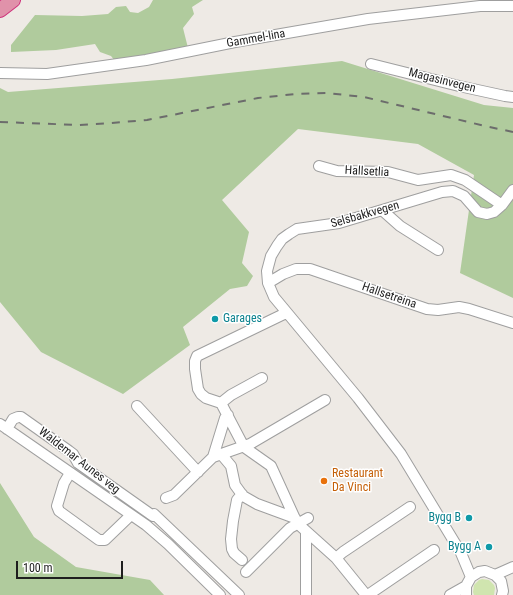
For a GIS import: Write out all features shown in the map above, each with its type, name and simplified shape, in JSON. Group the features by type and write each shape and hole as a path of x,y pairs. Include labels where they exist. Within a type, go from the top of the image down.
{"highway":[{"path":"0,10 14,0"}],"street":[{"name":"Gammel-lina","path":"0,73 46,74 146,60 240,41 368,19 480,6 513,6"},
{"name":"Magasinvegen","path":"371,64 459,86 513,97"},
{"name":"Hallsetlia","path":"319,166 337,171 388,172 418,180 451,175 465,180 502,205"},
{"name":"Selsbakkvegen","path":"471,582 461,553 401,454 358,398 274,297 268,283 267,271 271,256 282,239 289,234 306,227 339,223 442,192 453,191 464,196 478,212 487,214 494,212 502,205 513,190"},
{"path":"382,210 400,226 438,250"},
{"name":"Hallsetreina","path":"268,283 283,274 296,269 310,270 427,309 438,310 459,307 513,323"},
{"path":"286,313 203,352 195,358 198,389 201,394 206,398 221,403 241,448 271,466 296,521 336,558 367,595 434,550"},
{"path":"221,403 231,395 262,378"},
{"path":"166,498 174,495 217,456 241,448 325,400"},
{"path":"137,406 198,472"},
{"name":"Waldemar Aunes veg","path":"220,595 168,544 146,525 3,426 18,416 21,417 69,451 73,454 78,463 153,515 239,595"},
{"path":"217,456 225,418 228,416"},
{"path":"241,448 231,466 235,485 242,494 256,504 296,521"},
{"path":"217,456 231,466"},
{"name":"Waldemar Aunes veg","path":"70,473 64,483 57,506 59,511 99,540 105,540 131,515"},
{"path":"242,494 238,500 233,521 231,539 234,553 242,560"},
{"path":"336,558 410,507"},
{"path":"246,572 296,521 308,518"},
{"path":"306,531 306,595"},
{"path":"495,575 513,567"},
{"path":"450,595 485,571 495,575 502,584 502,595"},
{"path":"502,584 513,573"}],"green space":[{"path":"153,0 203,0 192,7 194,14 183,28 188,48 115,61 111,56 100,52 95,44 56,50 11,52 11,45 35,15 82,16 108,14 116,7 126,6 130,12 138,13 149,7"},
{"path":"342,61 484,105 513,108 513,298 460,273 474,175 418,144 298,129 222,200 249,232 242,263 253,276 247,286 230,289 183,327 190,345 123,394 41,352 0,302 0,88 8,92 172,79"},
{"path":"0,483 34,537 76,567 150,580 164,595 0,595"},
{"path":"482,579 489,580 494,585 494,595 474,595 474,585"}],"railway":[{"path":"0,122 79,125 147,120 258,98 296,94 326,93 364,97 513,132"}],"place":[{"name":"Garages","path":"215,319"},
{"name":"Restaurant Da Vinci","path":"324,481"},
{"name":"Bygg B","path":"469,518"},
{"name":"Bygg A","path":"489,547"}]}
